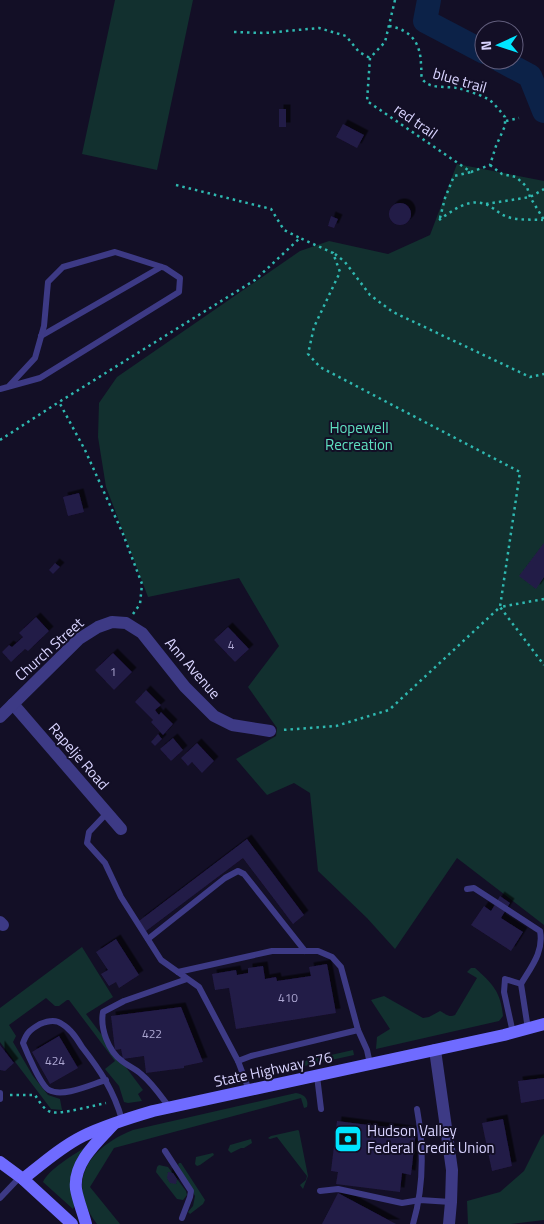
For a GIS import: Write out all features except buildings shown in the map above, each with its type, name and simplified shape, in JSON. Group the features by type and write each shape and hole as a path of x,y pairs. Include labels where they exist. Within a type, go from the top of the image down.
{"main road":[{"name":"State Highway 376","path":"21,1178 82,1137 118,1121 168,1107 513,1033 544,1024"},
{"path":"86,1224 76,1187 81,1163 118,1121"},
{"path":"0,1162 21,1178 65,1221"}],"street":[{"name":"Church Street","path":"0,717 79,639 98,627 112,622 126,623"},
{"name":"Ann Avenue","path":"126,623 142,633 185,687 214,716 232,725 270,731"},
{"name":"Rapelje Road","path":"13,704 121,829"},
{"path":"435,1050 452,1170 449,1224"}],"lane":[{"path":"0,389 40,378 179,292 180,278 161,267 115,252 63,268 48,282 44,326 34,358 9,386"},
{"path":"41,336 161,267"},
{"path":"107,813 89,832 86,843 105,863 121,897 161,960 199,987 238,1061 249,1090"},
{"path":"148,939 225,878 238,871 244,874 305,951"},
{"path":"467,889 474,888 540,931 542,942 540,951 521,984 528,1029"},
{"path":"178,972 272,951 318,952 332,956 338,962 370,1064"},
{"path":"168,1107 150,1082 139,1072 120,1060 108,1044 101,1022 103,1012 124,1001 187,979"},
{"path":"513,1033 504,992 505,980 521,984"},
{"path":"106,1080 69,1092 54,1092 47,1089 22,1043 27,1032 43,1023 52,1021 61,1023 70,1030 106,1080 118,1104 118,1121"},
{"path":"238,1061 251,1056 358,1030"},
{"path":"317,1076 321,1109"},
{"path":"0,1094 0,1099"},
{"path":"413,1224 420,1200 422,1140 418,1109"},
{"path":"165,1151 191,1191 182,1218"},
{"path":"0,1198 21,1178"},
{"path":"320,1191 338,1189 402,1203 420,1200 451,1202"}],"path":[{"path":"234,32 265,33 319,28 346,36 359,52 370,58 385,42 396,0"},
{"name":"blue trail","path":"390,26 402,29 410,34 418,46 421,53 422,79 425,82 434,86 458,88 488,98 505,117 506,121"},
{"name":"red trail","path":"370,58 367,101 471,172"},
{"path":"519,118 506,121 490,165 454,176 439,220 455,209 471,202 486,204 530,197 544,189"},
{"path":"490,165 502,174 516,177 527,187 530,197 544,220"},
{"path":"176,185 271,209 284,230 333,253 345,262 370,295 393,312 530,377 544,374"},
{"path":"486,204 505,216 544,220"},
{"path":"0,440 255,280 300,238"},
{"path":"333,253 340,272 314,327 308,354 320,367 520,472 500,607 544,665"},
{"path":"59,402 85,450 123,534 142,584 140,604 126,623"},
{"path":"270,731 336,726 389,710 500,607 544,600"},
{"path":"0,1094 35,1095 43,1106 51,1112 61,1112 107,1102 107,1109"}],"green space":[{"path":"115,0 193,0 157,170 82,154"},
{"name":"Hopewell Recreation","path":"457,164 544,181 544,925 457,858 395,949 367,918 318,871 310,793 294,783 267,795 236,759 276,736 277,728 248,687 279,646 239,578 148,597 106,487 98,437 99,403 117,377 300,251 329,241 388,254 430,235"},
{"path":"82,947 113,997 86,1014 143,1090 138,1094 142,1101 124,1102 119,1086 105,1069 115,1061 69,1000 59,1006 55,1006 46,998 9,1025 16,1036 13,1042 33,1076 48,1095 60,1099 62,1110 51,1109 0,1042 0,1008"},
{"path":"471,968 475,968 486,978 498,994 503,1016 499,1021 376,1049 377,1037 390,1029 371,1000 384,996 423,1018 440,1011 453,1016 477,978 467,972"},
{"path":"353,1050 354,1055 259,1076 256,1072"},
{"path":"296,1093 305,1097 307,1107 304,1108 301,1098 114,1148 90,1187 120,1224 97,1224 87,1208 83,1194 83,1180 86,1167 94,1156 118,1137 133,1130"},
{"path":"298,1130 308,1176 303,1189 300,1185 306,1180 307,1176 277,1137 268,1138"},
{"path":"544,1134 544,1220 511,1224 468,1224 467,1201 500,1192 524,1171"},
{"path":"251,1139 252,1143 244,1148 231,1153 228,1150 230,1145"},
{"path":"84,1148 73,1209 43,1182 55,1168"},
{"path":"213,1153 214,1155 200,1165 197,1166 195,1164 196,1157"},
{"path":"181,1163 205,1200 203,1204 190,1214 188,1212 193,1206 195,1196 178,1165"},
{"path":"159,1165 168,1167 186,1191 187,1195 183,1200 177,1199 156,1172"}],"waterway":[{"path":"429,0 425,21 474,47"},
{"path":"519,70 530,76 544,111"}],"place":[{"name":"Hudson Valley Federal Credit Union","path":"348,1139"}]}
